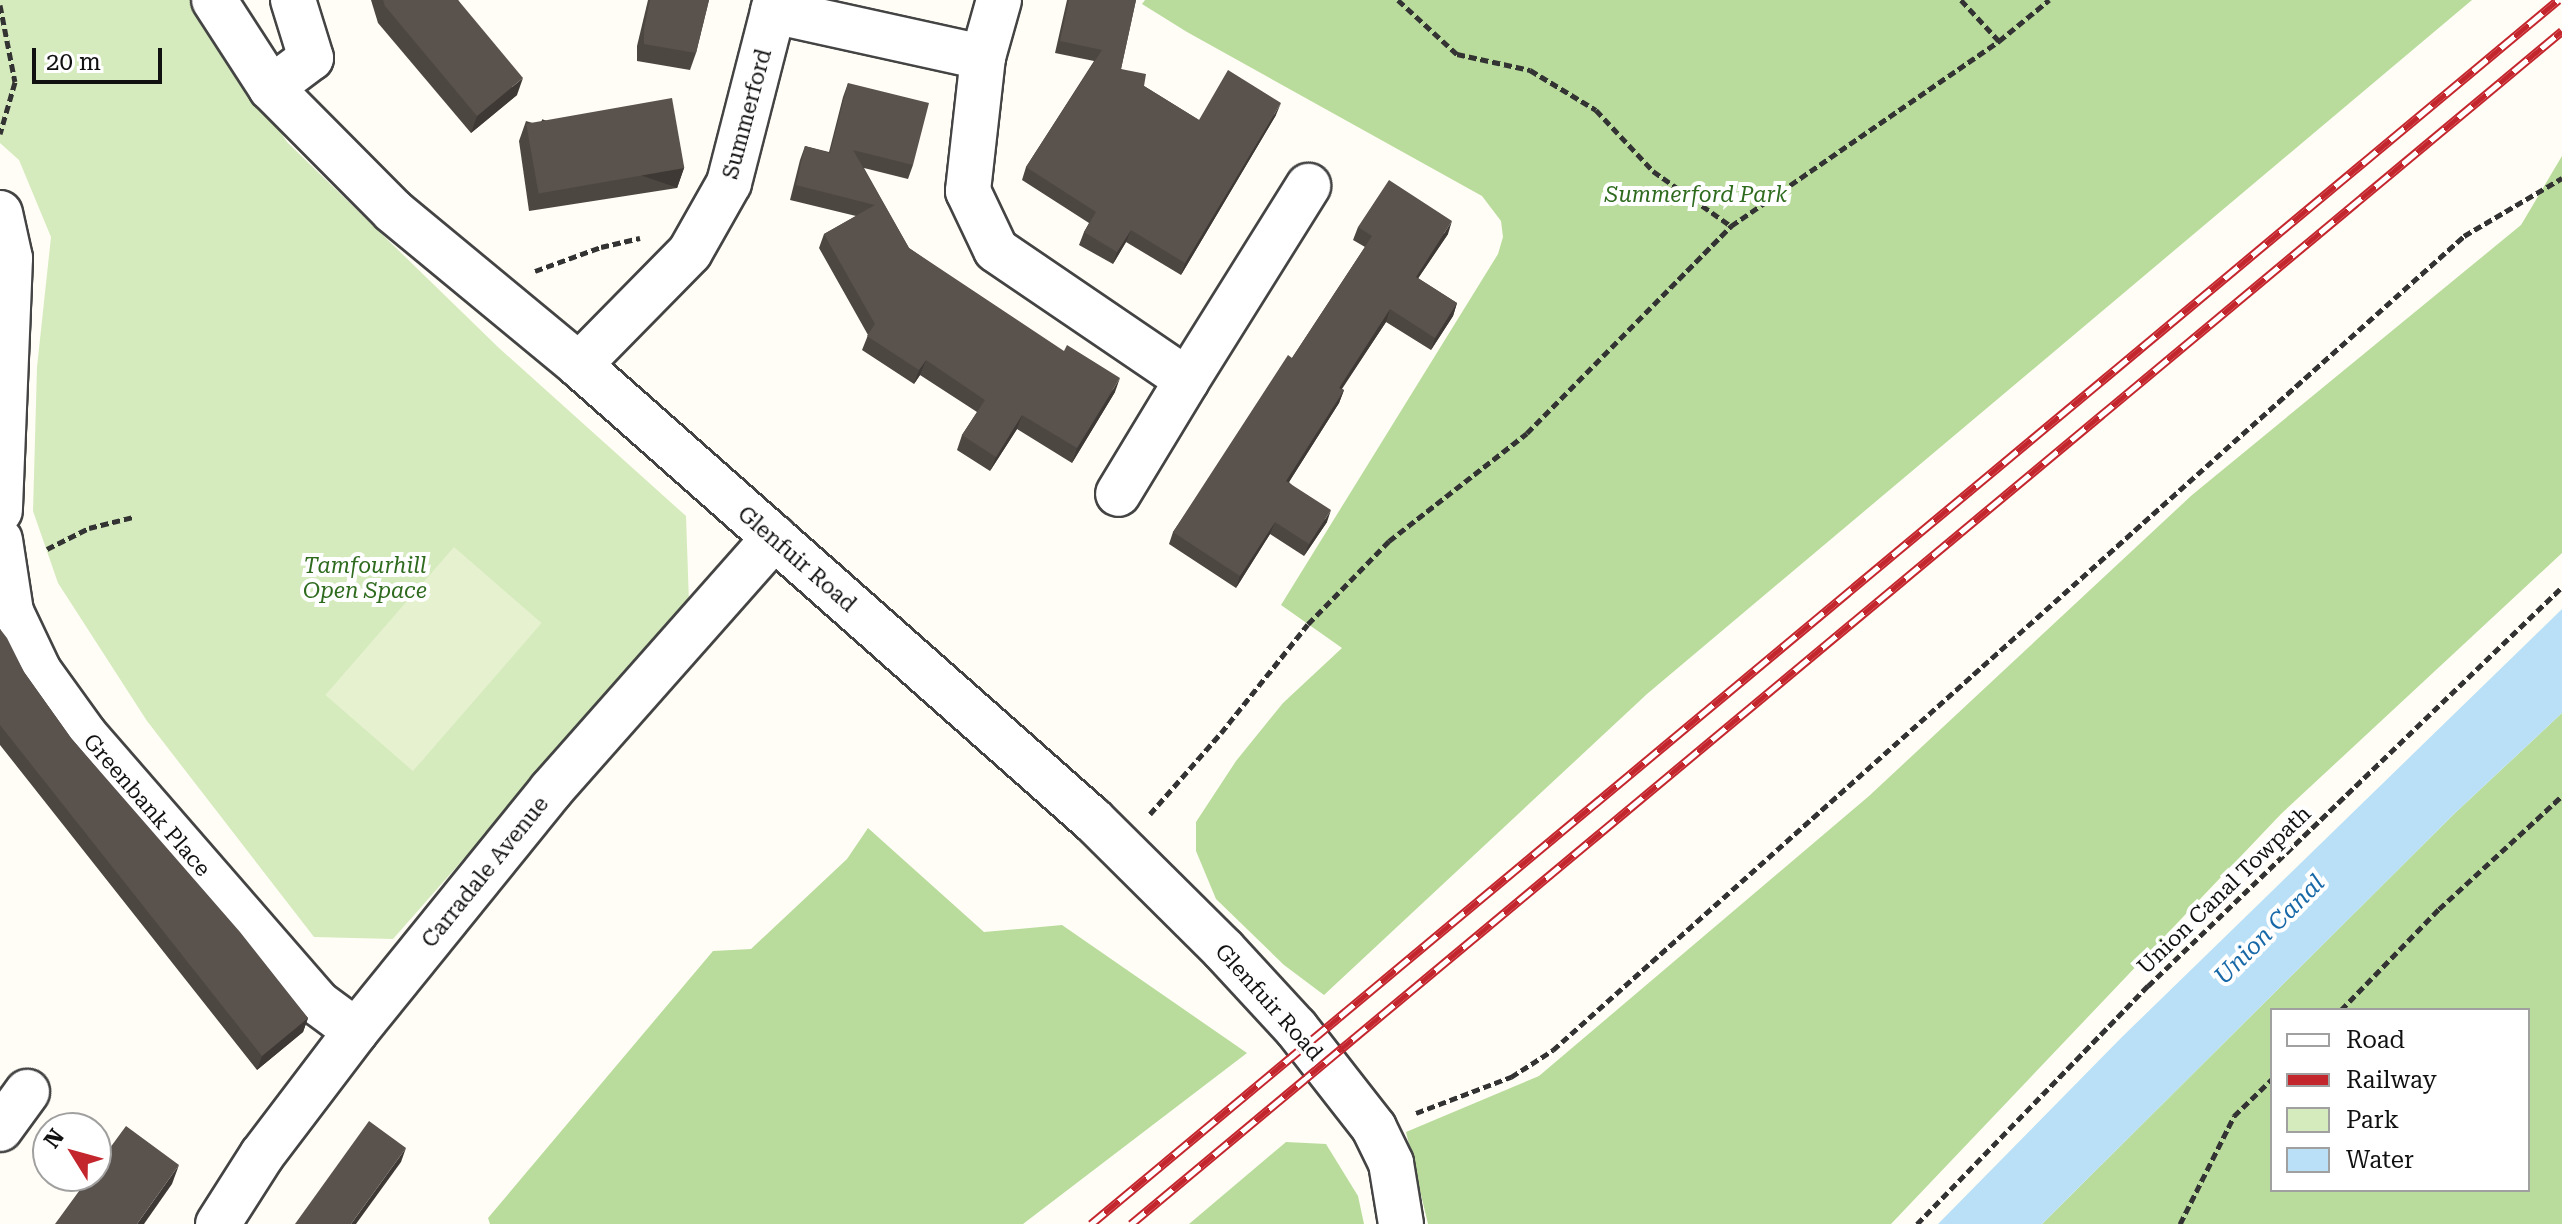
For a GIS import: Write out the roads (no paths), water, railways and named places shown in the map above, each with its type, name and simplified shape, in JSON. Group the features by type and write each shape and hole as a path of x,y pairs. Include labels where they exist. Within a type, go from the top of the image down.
{"street":[{"name":"Glenfuir Road","path":"214,0 271,88 393,211 579,365 1121,846 1296,1028 1374,1128 1391,1163 1401,1224"},
{"path":"271,88 311,58 293,0"},
{"path":"999,0 983,57 968,191 996,250 1187,380"},
{"path":"775,6 983,57"},
{"name":"Summerford","path":"579,365 690,252 729,183 775,6"},
{"path":"1118,494 1308,186"},
{"path":"0,213 10,258 0,511"},
{"name":"Carradale Avenue","path":"218,1224 262,1155 356,1031 551,790 774,538"},
{"name":"Greenbank Place","path":"2,556 11,612 39,671 85,735 318,1003 356,1031"},
{"path":"0,1129 27,1092"}],"water":[{"name":"Union Canal","path":"2562,609 2562,713 2454,814 2042,1224 1938,1224 2122,1037"}],"railway":[{"path":"1091,1224 2558,0"},
{"path":"1131,1224 2562,31"}],"park label":[{"name":"Summerford Park","path":"1696,195"},
{"name":"Tamfourhill Open Space","path":"365,578"}]}
